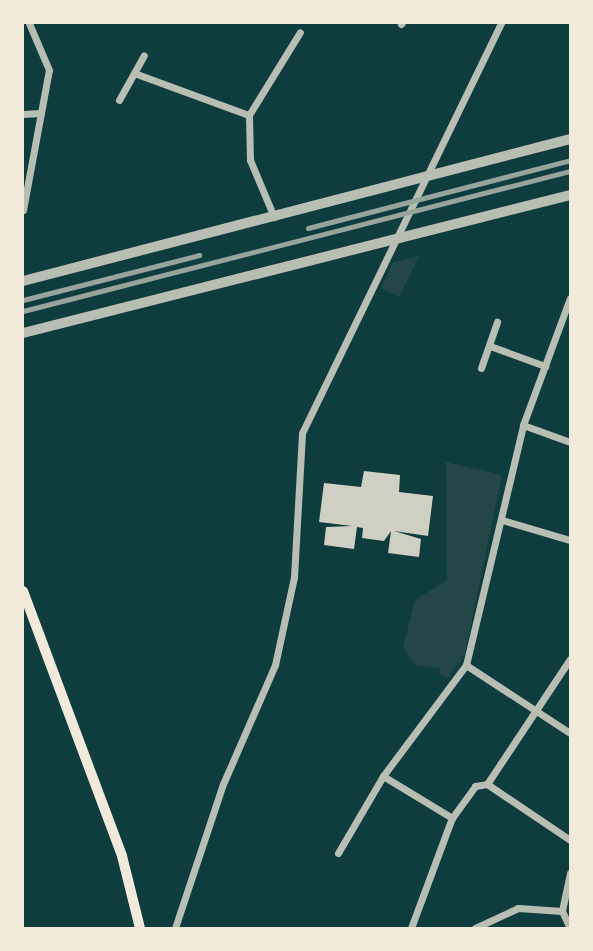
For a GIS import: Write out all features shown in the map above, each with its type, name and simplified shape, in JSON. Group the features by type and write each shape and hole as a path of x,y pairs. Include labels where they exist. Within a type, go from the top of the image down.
{"main road":[{"path":"23,591 122,856 140,928"}],"street":[{"path":"23,210 49,69 29,23"},
{"path":"175,928 223,784 275,665 294,577 302,433 430,176 501,23"},
{"path":"274,217 250,160 248,115 300,32"},
{"path":"119,100 144,55"},
{"path":"134,73 248,115"},
{"path":"23,114 41,113"},
{"path":"23,281 570,139"},
{"path":"23,333 570,195"},
{"path":"338,853 383,776 466,665 523,425 570,298"},
{"path":"481,368 497,322"},
{"path":"490,346 545,366"},
{"path":"523,425 570,442"},
{"path":"502,520 570,540"},
{"path":"487,784 570,659"},
{"path":"466,665 570,733"},
{"path":"383,776 452,818"},
{"path":"411,928 452,818 475,786 487,784 570,840"},
{"path":"570,873 562,911 570,928"},
{"path":"475,928 518,908 562,911"}],"shaded area":[{"path":"419,256 399,297 381,288 393,262"},
{"path":"446,462 502,475 465,654 448,678 439,674 440,668 415,665 403,647 415,600 447,580"}],"building":[{"path":"364,471 400,475 399,492 433,496 428,536 394,531 421,539 419,557 388,553 391,531 384,541 362,538 363,528 357,527 354,549 324,545 326,527 352,526 319,522 324,483 361,487"}],"railway":[{"path":"308,228 570,160"},
{"path":"23,311 570,171"},
{"path":"23,300 199,255"}]}
